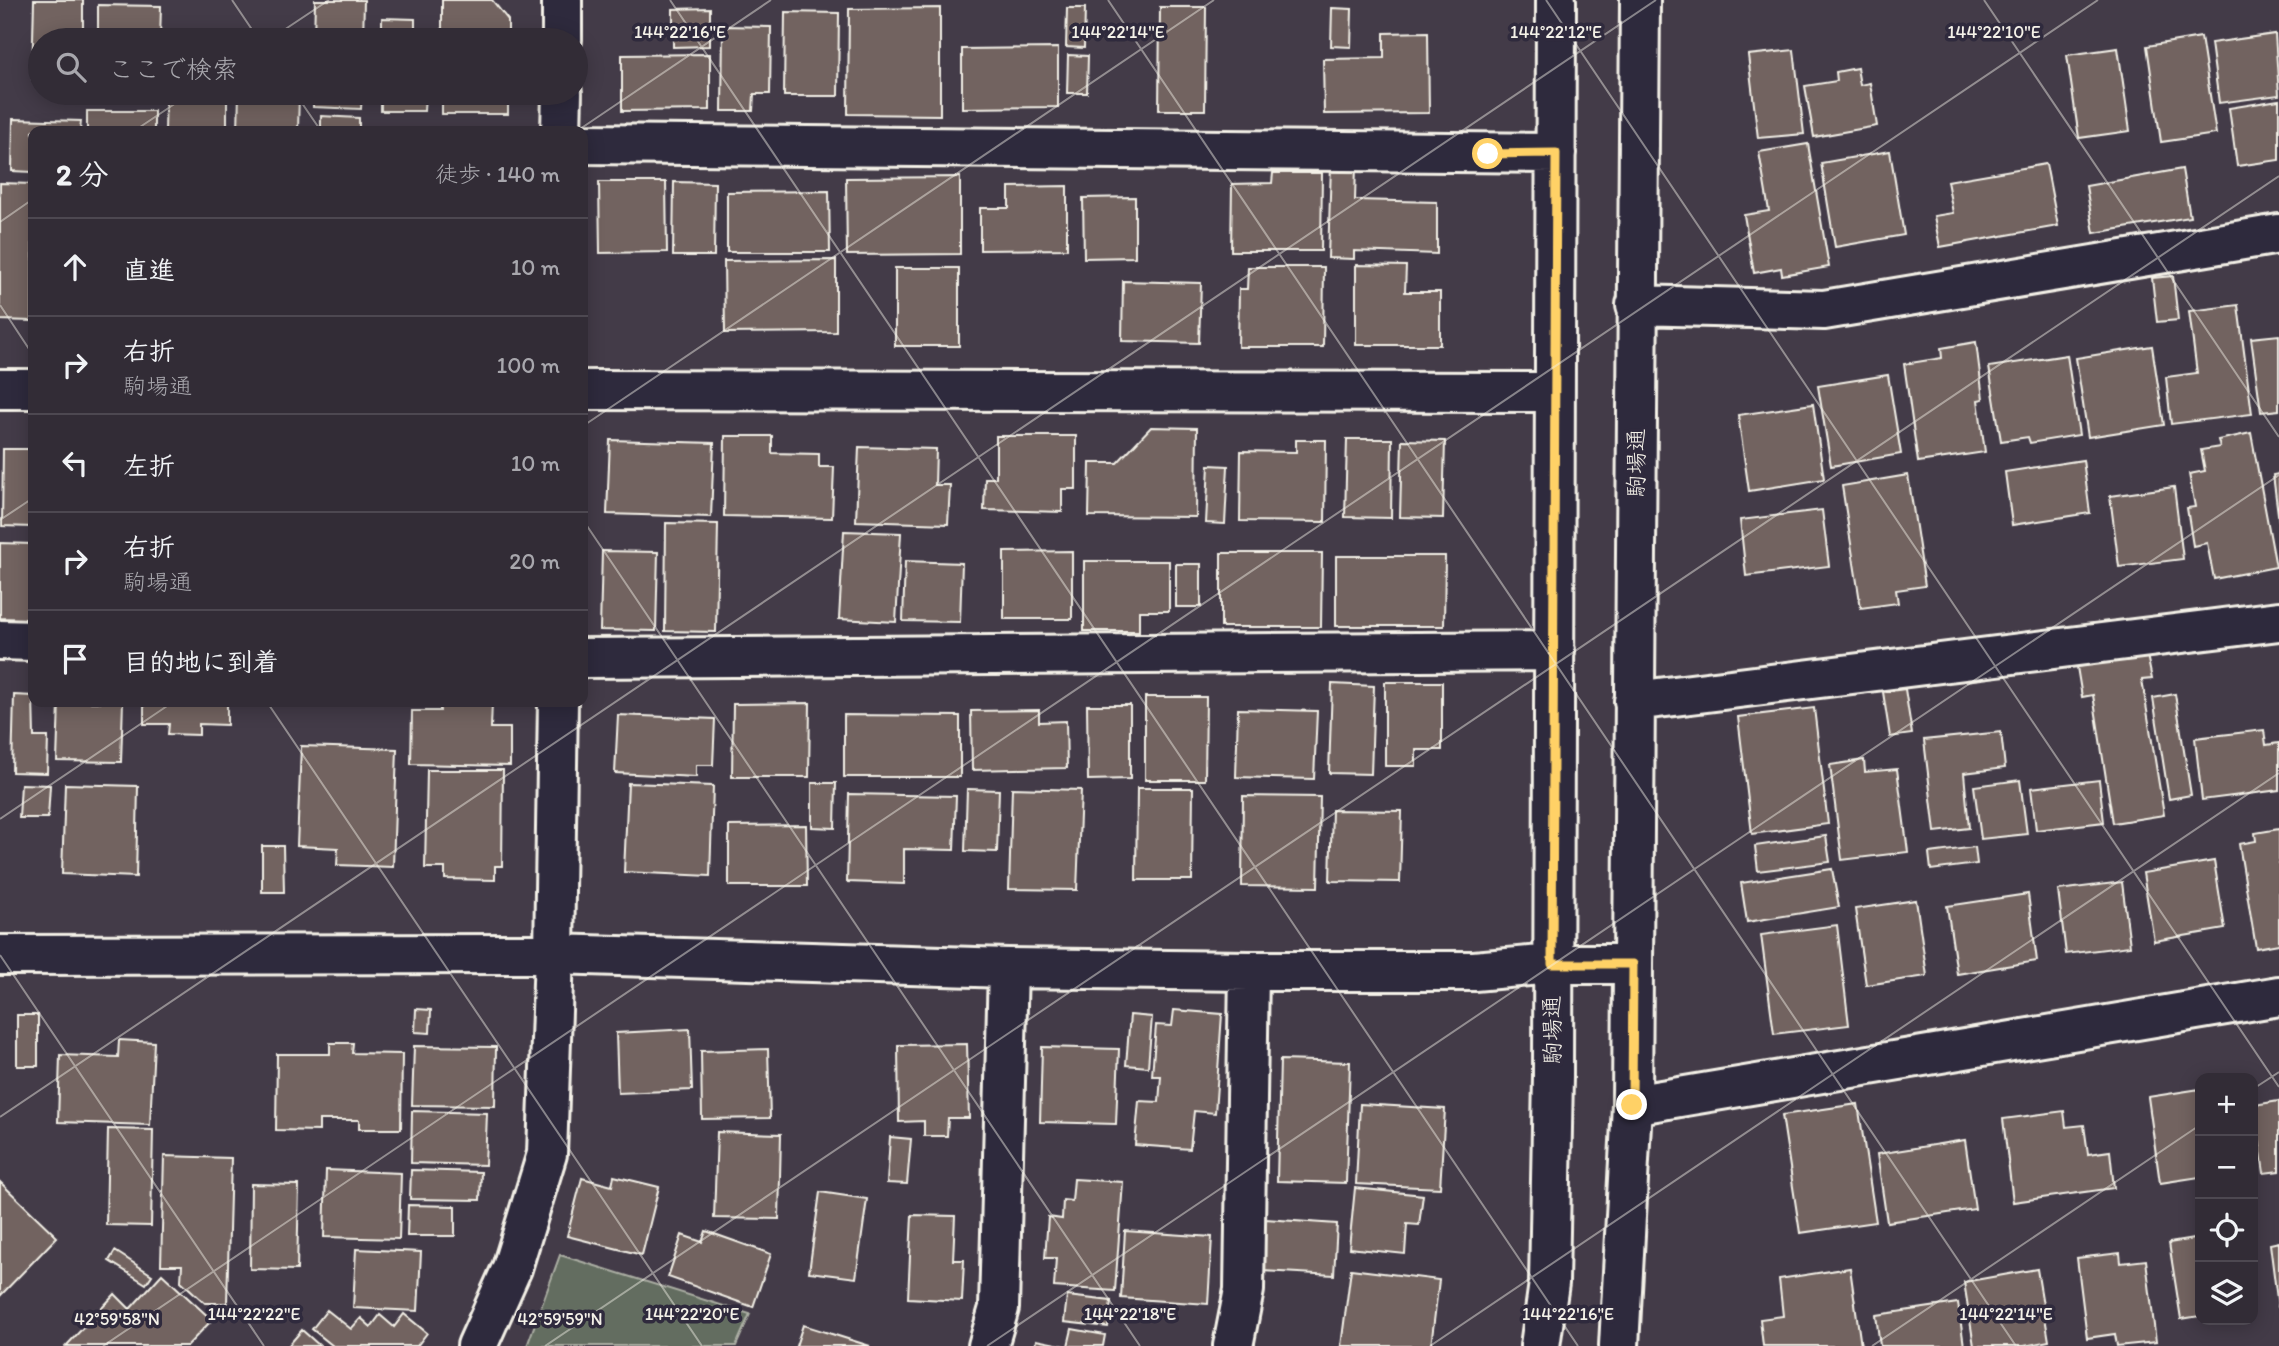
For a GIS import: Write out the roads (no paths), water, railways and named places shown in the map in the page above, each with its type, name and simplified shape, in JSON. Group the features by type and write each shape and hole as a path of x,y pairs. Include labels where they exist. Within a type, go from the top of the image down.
{"street":[{"path":"562,0 562,28"},
{"name":"駒場通","path":"1540,1346 1549,1283 1555,651 1553,392 1556,0"},
{"name":"駒場通","path":"1619,1346 1632,1105 1640,0"},
{"path":"561,126 562,105"},
{"path":"588,144 1556,153"},
{"path":"1636,305 1824,310 2279,234"},
{"path":"0,389 28,389"},
{"path":"588,390 1553,392"},
{"path":"1634,701 2279,621"},
{"path":"0,640 28,641"},
{"path":"588,657 1555,651"},
{"path":"477,1346 512,1268 547,1154 554,954 558,707"},
{"path":"0,955 554,954 1008,968 1249,971 1474,971 1552,964 1633,964"},
{"path":"988,1346 999,1308 1008,968"},
{"path":"1233,1346 1244,1290 1249,971"},
{"path":"1632,1105 2279,996"}]}
